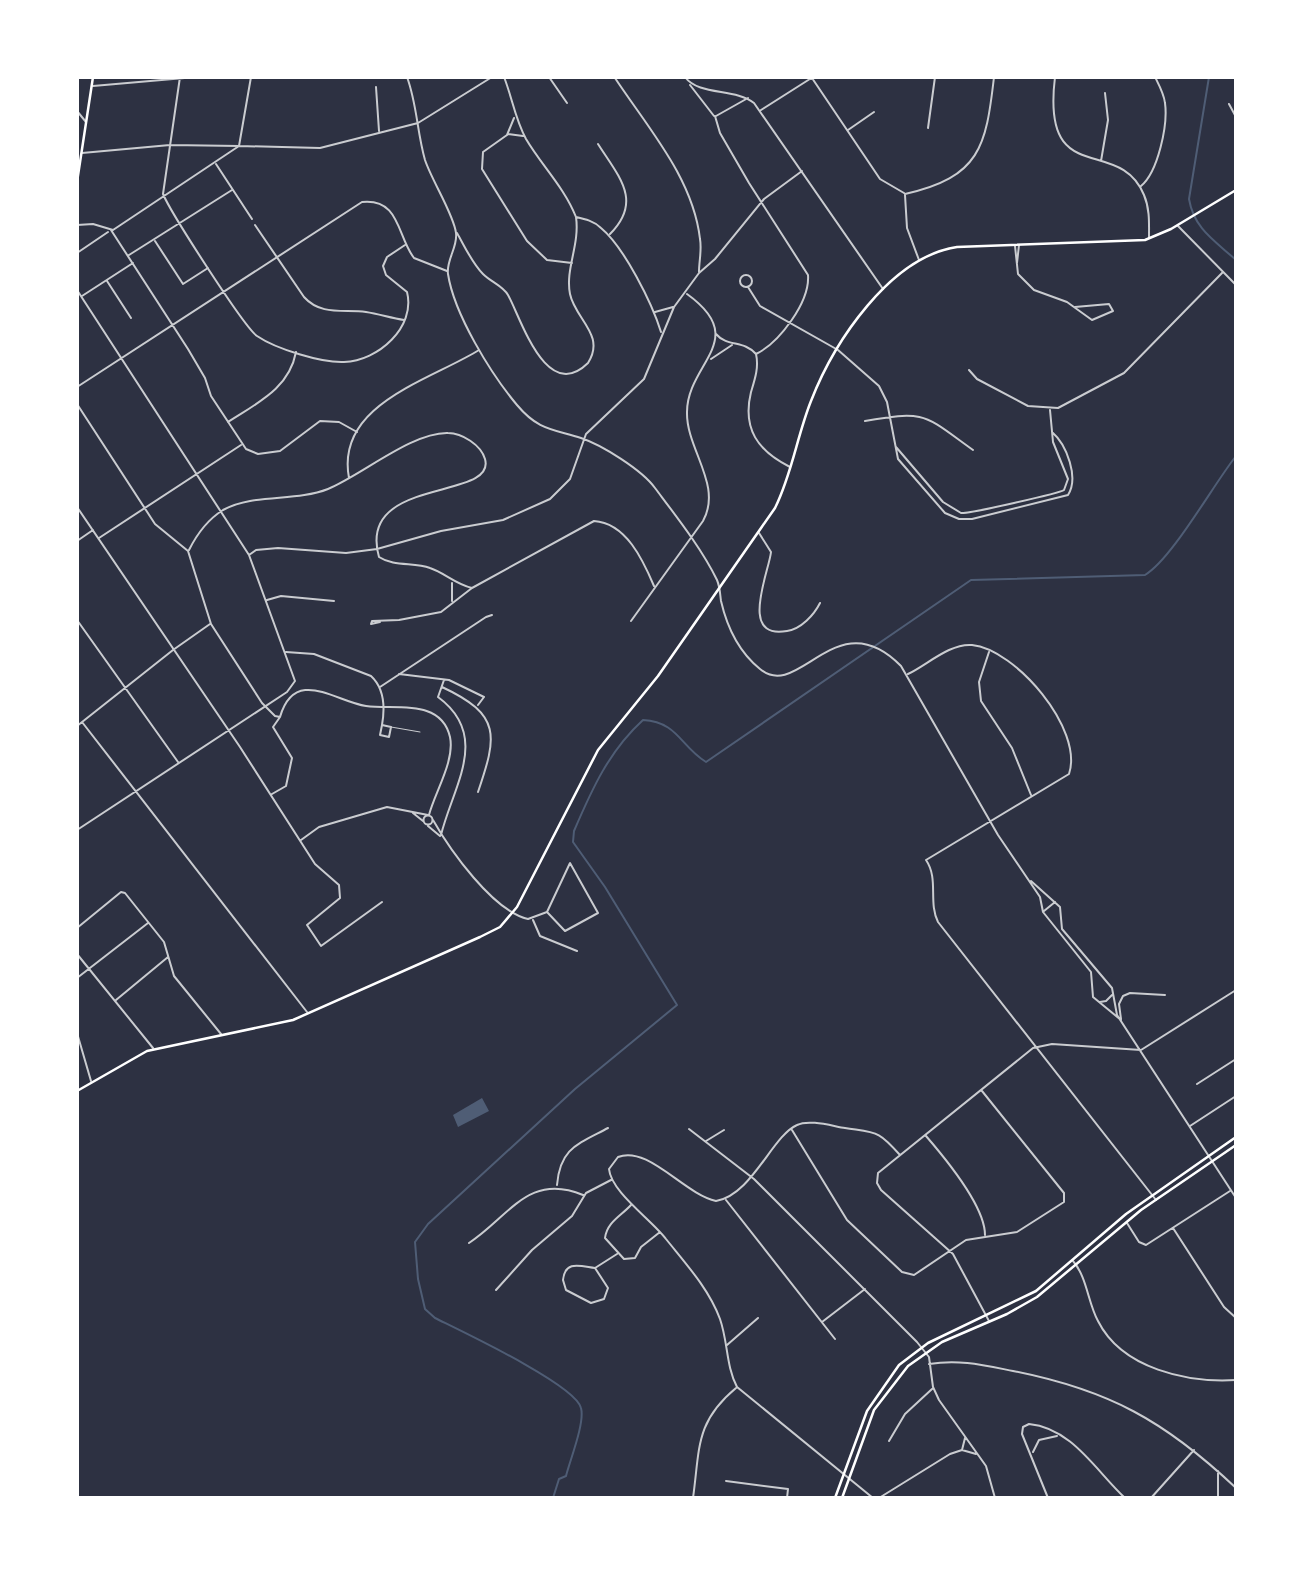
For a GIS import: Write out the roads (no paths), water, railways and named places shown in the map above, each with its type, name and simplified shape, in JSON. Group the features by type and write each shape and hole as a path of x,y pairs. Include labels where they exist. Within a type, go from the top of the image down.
{"main road":[{"path":"77,182 93,77"},
{"path":"77,1091 154,1048 285,1022 308,1013 495,930 514,912 598,750 658,676 759,533 781,495 812,398 856,321 884,290 919,260 957,247 1131,243 1149,239 1178,226 1236,190"},
{"path":"835,1498 861,1424 876,1395 899,1365 921,1348 1024,1298 1152,1195 1236,1137"},
{"path":"842,1498 864,1433 882,1396 902,1371 924,1353 1029,1303 1127,1222 1236,1145"}],"street":[{"path":"92,86 196,77"},
{"path":"77,253 239,146 251,77"},
{"path":"407,77 429,171 456,232 481,271 508,294 534,352 548,365 569,372 588,363 595,345 592,334 570,295 578,241 576,217 564,192 525,137 503,77"},
{"path":"82,153 170,145 320,148 418,123 492,77"},
{"path":"549,77 567,103"},
{"path":"685,77 709,113 715,116 720,133 808,275 806,292 777,342 755,354"},
{"path":"928,128 935,77"},
{"path":"761,110 813,78 883,182 905,194 946,182 970,163 986,130 994,77"},
{"path":"1055,77 1052,113 1058,133 1075,151 1128,174 1140,187 1147,204 1149,239"},
{"path":"1140,187 1155,169 1165,116 1163,94 1155,77"},
{"path":"180,78 164,197 256,336 296,352 338,362 361,359 389,342 405,320 409,305 407,292 386,275 383,266 385,258 405,245"},
{"path":"615,78 686,187 699,233 699,273"},
{"path":"690,84 748,98 761,110 884,290"},
{"path":"376,87 379,133"},
{"path":"1100,162 1108,121 1105,93"},
{"path":"715,116 748,98"},
{"path":"1229,104 1236,117"},
{"path":"77,111 86,123"},
{"path":"848,131 874,112"},
{"path":"515,115 507,135 482,152 482,169 536,252 550,262 573,262"},
{"path":"507,135 525,137"},
{"path":"598,144 619,177 627,201 623,219 609,235"},
{"path":"215,164 252,219"},
{"path":"249,555 256,550 278,548 346,552 377,549 441,531 503,520 543,503 570,479 583,439 597,421 644,379 674,307 699,273 715,259 761,203 802,171"},
{"path":"128,256 232,190"},
{"path":"905,194 907,229 919,260"},
{"path":"77,387 355,205 366,202 382,204 391,211 405,245 420,263 447,271"},
{"path":"576,217 593,222 609,235 654,312 661,333"},
{"path":"77,225 93,224 111,230 202,370 211,396 241,445 254,453 270,454 289,446 314,424 327,420 339,422 357,432"},
{"path":"256,225 304,297 316,307 405,320"},
{"path":"1178,226 1236,285"},
{"path":"456,232 447,271 460,309 480,349 511,398 532,420 547,430 583,439 644,476 689,537 720,589 728,624 735,639 751,661 772,676 789,675 835,646 862,644 884,652 907,674 990,820 1040,897 1043,912 1091,972 1091,992 1121,1020"},
{"path":"154,239 183,284 209,267"},
{"path":"1017,244 1020,276 1038,293 1075,307 1092,320 1113,309 1109,304 1075,307"},
{"path":"81,296 133,263"},
{"path":"969,370 976,379 1028,406 1050,410 1068,404 1124,373 1223,272"},
{"path":"107,280 131,318"},
{"path":"748,287 760,306 838,350 879,386 890,417 895,453 945,513 959,519 972,519 1068,495 1074,481 1059,439 1052,432"},
{"path":"77,290 249,555 295,684 77,830"},
{"path":"686,293 707,312 715,332 723,341 746,345 755,354 757,372 748,411 750,427 763,451 791,467"},
{"path":"654,312 674,307"},
{"path":"710,359 715,332"},
{"path":"631,621 707,513 710,496 689,435 687,404 696,377 710,359 735,344"},
{"path":"349,479 347,454 357,432 375,410 398,391 455,365 480,349"},
{"path":"227,422 282,385 290,372 296,352"},
{"path":"77,404 155,524 188,551 211,624 265,706 280,717"},
{"path":"895,446 948,507 961,513 1051,494 1064,490 1068,479 1052,432 1050,410"},
{"path":"865,421 913,414 926,418 974,450"},
{"path":"188,551 202,528 221,512 260,501 312,494 349,479 412,444 443,433 464,437 485,459 484,471 474,481 421,494 396,506 381,526 377,549 379,557 387,562 431,568 452,582 472,588"},
{"path":"98,538 241,445"},
{"path":"906,469 911,466"},
{"path":"1051,494 1052,500"},
{"path":"77,507 318,868 336,880 341,891 337,901 307,925 319,945 382,902"},
{"path":"380,622 433,614 472,588 594,522 610,525 623,534 654,586"},
{"path":"77,541 93,530"},
{"path":"759,533 771,552 758,604 764,622 775,630 790,631 813,614 820,604"},
{"path":"452,582 452,603"},
{"path":"266,600 281,596 334,601"},
{"path":"380,687 492,615"},
{"path":"77,620 179,763"},
{"path":"77,726 173,650 211,624"},
{"path":"907,674 961,646 977,646 1027,679 1055,709 1065,734 1070,771 926,860 932,872 933,908 939,922 1156,1200"},
{"path":"284,652 314,654 368,674 380,687 385,707 380,734 388,737 391,727 382,725"},
{"path":"989,652 979,682 981,701 1012,748 1031,796"},
{"path":"398,674 444,680 484,697 476,707"},
{"path":"441,836 466,747 458,717 438,697 444,680"},
{"path":"442,687 476,707 489,727 492,741 478,792"},
{"path":"271,795 286,786 292,758 272,727 286,704 302,691 332,693 358,705 422,709 443,723 449,733 448,759 425,823"},
{"path":"82,722 93,732 134,792 308,1013"},
{"path":"300,841 319,827 373,809 398,807 429,815 441,836"},
{"path":"413,813 441,836 476,879 522,918 533,919 547,912 570,863 598,913 565,931 547,912"},
{"path":"425,823 433,820"},
{"path":"1027,878 1056,902 1060,910 1062,929 1110,985 1114,1010 1236,1198"},
{"path":"77,928 124,892 164,942 174,976 222,1035"},
{"path":"1043,912 1045,907 1056,902"},
{"path":"533,919 540,936 577,951"},
{"path":"77,978 149,922"},
{"path":"77,954 154,1048"},
{"path":"115,1001 168,957"},
{"path":"989,1322 950,1250 878,1186 878,1173 1036,1046 1052,1044 1141,1050 1236,990"},
{"path":"1121,1020 1119,1004 1123,996 1129,993 1166,995"},
{"path":"1099,1002 1106,1001 1112,995"},
{"path":"77,1032 91,1082"},
{"path":"1197,1084 1236,1059"},
{"path":"791,1129 847,1220 902,1272 916,1274 966,1240 1017,1232 1060,1207 1065,1198 981,1090"},
{"path":"1189,1126 1236,1096"},
{"path":"873,1498 737,1387 730,1369 722,1326 712,1301 661,1232 632,1205 612,1180 609,1169 612,1161 621,1155 632,1154 657,1165 678,1183 716,1201 725,1198 751,1177 791,1129 806,1123 878,1133 900,1155"},
{"path":"557,1186 558,1169 569,1150 608,1128"},
{"path":"689,1129 751,1177 921,1348 937,1397 990,1475 995,1497 987,1498"},
{"path":"705,1142 724,1130"},
{"path":"925,1135 960,1181 982,1220 985,1236"},
{"path":"496,1290 532,1250 572,1216 584,1196 612,1180"},
{"path":"469,1243 508,1210 539,1191 557,1186 584,1196"},
{"path":"1127,1222 1139,1242 1145,1245 1231,1190"},
{"path":"725,1198 835,1339"},
{"path":"632,1205 611,1223 605,1233 605,1238 617,1254 624,1259 635,1258 641,1247 661,1232"},
{"path":"1173,1228 1235,1318"},
{"path":"595,1268 608,1289 604,1299 591,1303 566,1290 563,1275 568,1268 574,1265 595,1268 617,1254"},
{"path":"1072,1261 1076,1265 1097,1320 1108,1336 1127,1352 1178,1376 1202,1380 1236,1380"},
{"path":"821,1323 865,1289"},
{"path":"726,1345 758,1318"},
{"path":"928,1364 961,1360 1078,1387 1146,1415 1194,1450 1236,1488"},
{"path":"693,1498 705,1423 715,1406 737,1387"},
{"path":"889,1441 905,1414 929,1395 933,1387"},
{"path":"929,1395 937,1397"},
{"path":"1048,1498 1032,1453 1022,1434 1025,1425 1034,1424 1061,1436 1085,1454 1125,1498"},
{"path":"1032,1453 1044,1437 1061,1436"},
{"path":"962,1451 965,1438"},
{"path":"1151,1498 1194,1450"},
{"path":"879,1498 910,1481 942,1458 962,1451 978,1455"},
{"path":"1218,1471 1218,1498"},
{"path":"726,1481 788,1489 787,1498"}],"lane":[{"path":"391,727 420,732"}],"water":[{"path":"482,1098 489,1111 458,1127 453,1115"}],"waterway":[{"path":"1209,77 1189,199 1201,226 1236,260"},
{"path":"553,1498 559,1479 566,1476 579,1432 581,1408 560,1386 491,1346 435,1318 425,1309 418,1279 415,1242 428,1224 575,1089 677,1005 605,887 573,842 574,831 581,815 611,758 643,720 664,725 706,762 971,580 1145,575 1180,538 1236,456"}]}
